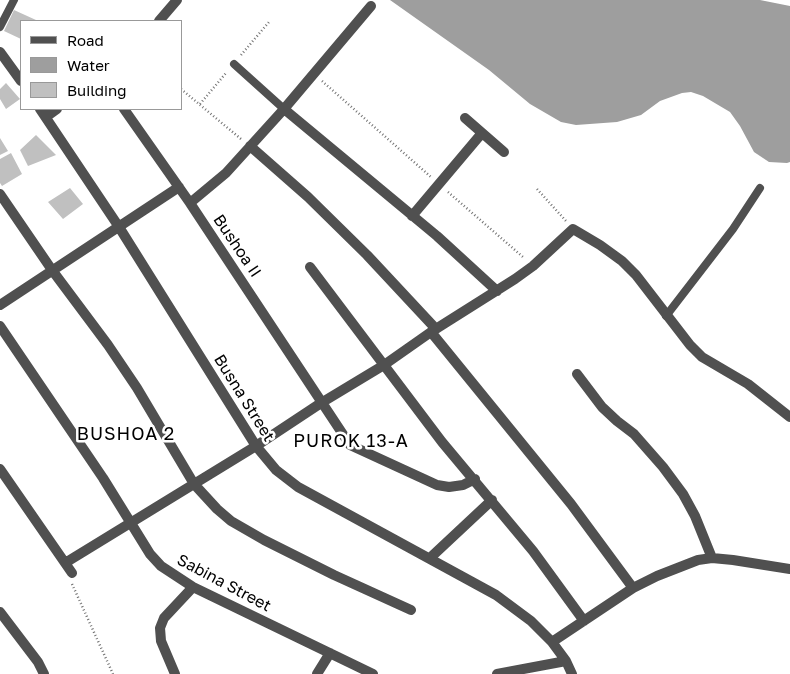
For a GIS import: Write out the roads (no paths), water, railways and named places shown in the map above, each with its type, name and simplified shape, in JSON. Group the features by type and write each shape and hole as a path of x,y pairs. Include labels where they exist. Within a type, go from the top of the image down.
{"street":[{"path":"160,20 177,0"},
{"path":"190,203 226,173 314,74 370,6"},
{"path":"0,52 20,80"},
{"path":"284,108 437,236 497,291"},
{"name":"Bushoa II","path":"125,110 190,203 344,438 354,447 437,485 449,487 463,485 475,479"},
{"name":"Busna Street","path":"43,113 119,227 256,446 276,470 298,487 430,558 496,595 515,608 552,642 566,661 572,674"},
{"path":"465,118 504,152"},
{"path":"412,216 482,133"},
{"path":"250,146 308,196 367,255 434,330 571,504 633,588"},
{"path":"0,305 179,187"},
{"path":"0,194 137,388 194,484 231,521 264,540 334,575 411,610"},
{"path":"65,563 256,446 497,291 533,266 573,229 600,245 622,262 636,276 666,316 702,357 748,384 790,417"},
{"path":"310,268 442,442 475,479 533,551 584,621"},
{"name":"Sabina Street","path":"0,326 103,478 150,554 162,566 193,588 373,674"},
{"path":"577,374 602,407 634,434 663,467 683,494 695,516 712,558"},
{"path":"0,469 72,573"},
{"path":"430,558 492,500"},
{"path":"552,642 633,588 679,566 712,558 790,569"},
{"path":"175,674 162,641 160,628 164,618 193,588"},
{"path":"0,612 44,674"},
{"path":"318,674 330,653"},
{"path":"497,674 566,661"}],"lane":[{"path":"0,27 14,0"},
{"path":"234,64 284,108"},
{"path":"666,316 733,229 760,188"}],"water":[{"path":"390,0 760,0 790,6 790,162 769,162 754,152 730,112 703,96 691,92 682,93 660,101 641,115 617,122 576,125 561,122 530,104 489,70"}],"district":[{"name":"BUSHOA 2","path":"126,434"},
{"name":"PUROK 13-A","path":"351,441"}]}
